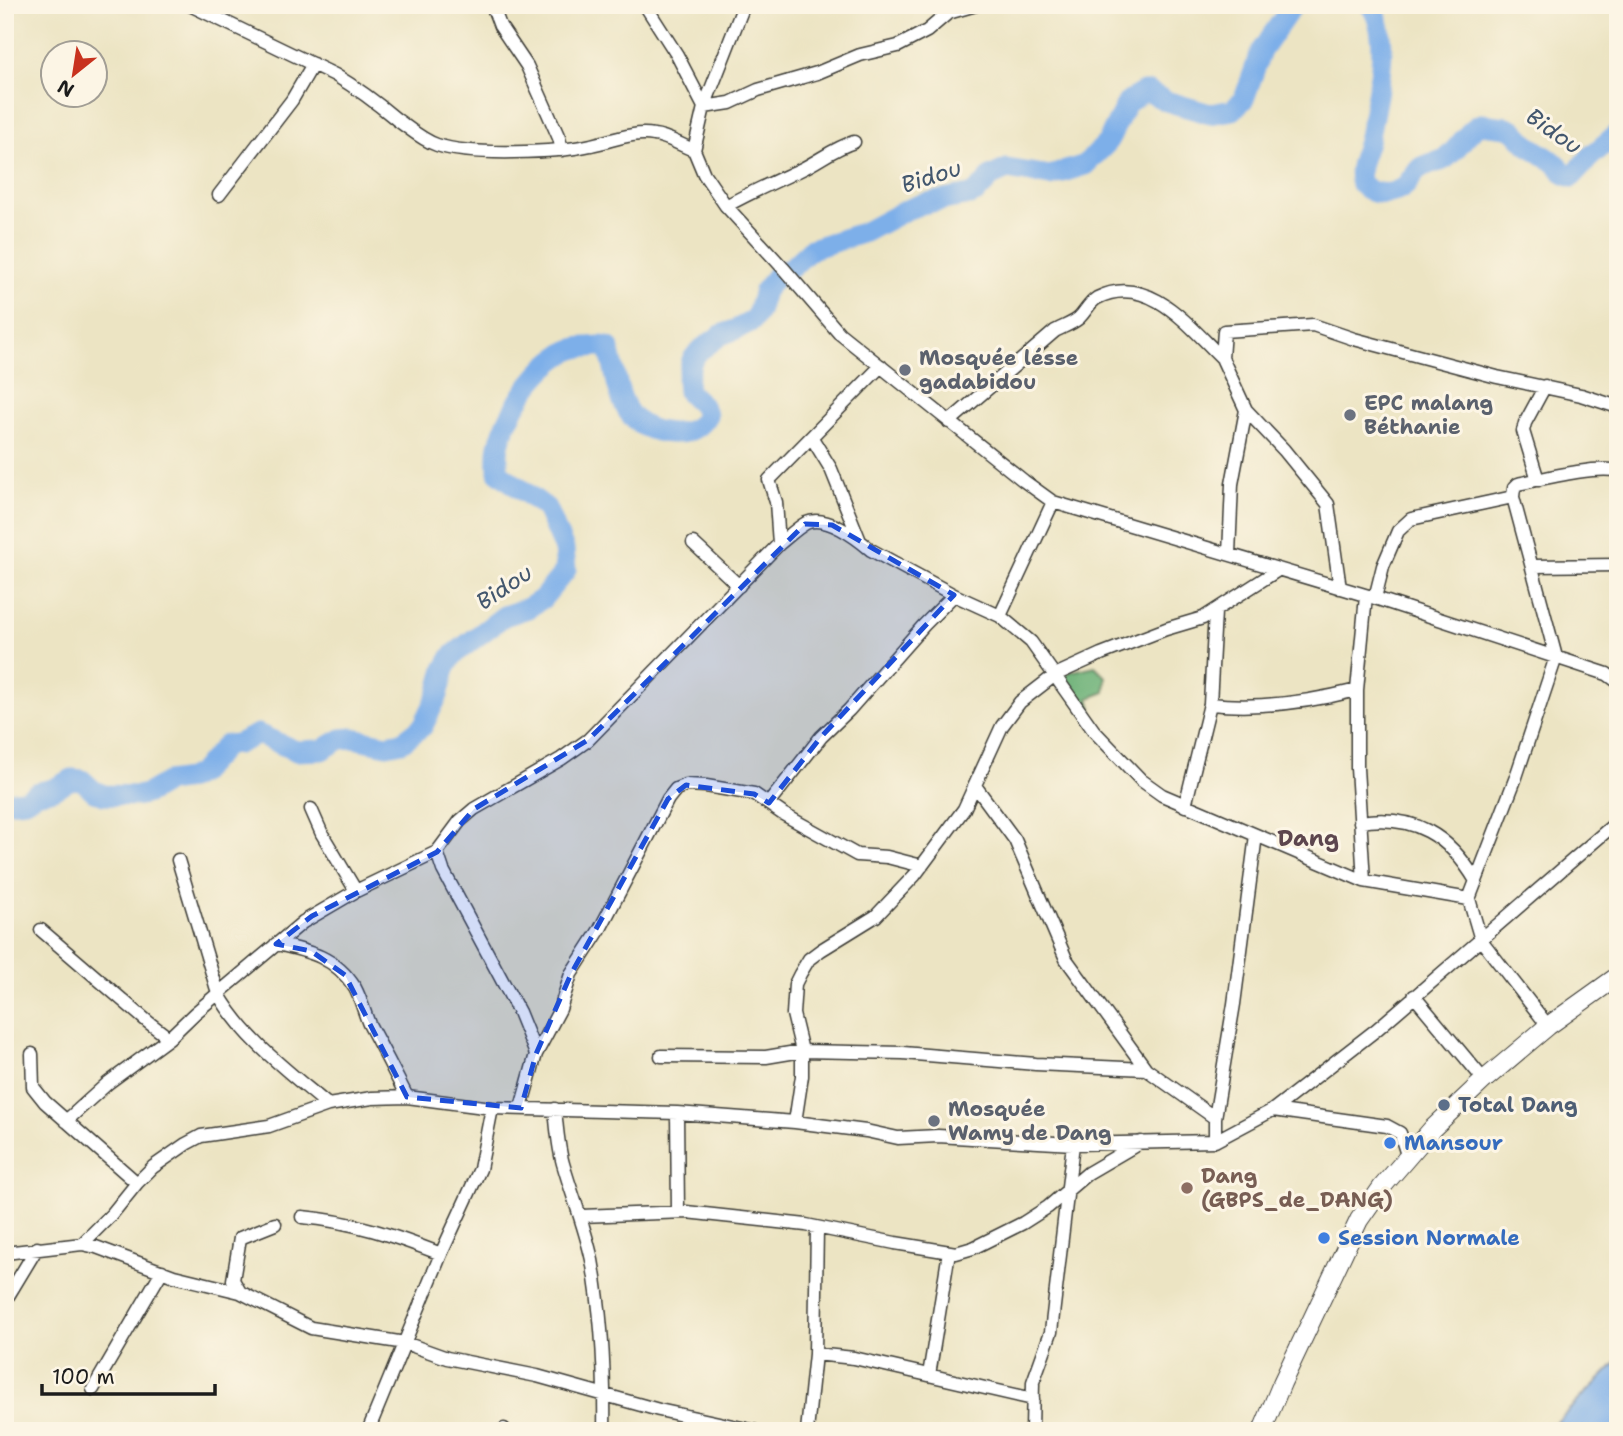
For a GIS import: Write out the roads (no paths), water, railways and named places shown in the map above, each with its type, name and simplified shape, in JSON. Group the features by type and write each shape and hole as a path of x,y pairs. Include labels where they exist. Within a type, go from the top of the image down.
{"highway":[{"path":"1262,1431 1359,1220 1382,1187 1432,1129 1484,1080 1548,1026 1618,976"}],"street":[{"path":"190,5 211,9 354,86 416,134 434,144 468,150 562,150 623,136 655,135 694,150"},
{"path":"492,5 500,26 527,66 562,150"},
{"path":"645,5 677,55 704,107"},
{"path":"744,5 704,107 694,150 704,174 726,206 839,333 1053,502 1371,597 1612,678 1618,665"},
{"path":"704,107 730,103 758,90 817,73 860,55 898,46 927,30 948,13 976,5"},
{"path":"219,195 292,100 313,64"},
{"path":"726,206 761,186 802,169 854,142"},
{"path":"949,422 1055,331 1074,321 1092,301 1105,295 1132,291 1151,296 1185,322 1222,358 1246,410 1284,450 1328,504 1340,588"},
{"path":"1222,358 1224,331 1313,325 1354,339 1497,377 1545,386 1618,407"},
{"path":"779,544 778,511 769,480 881,366"},
{"path":"1538,480 1523,431 1545,386"},
{"path":"1229,554 1232,484 1246,410"},
{"path":"812,438 831,469 860,541"},
{"path":"1548,1026 1481,940 1469,899 1516,777 1556,657 1513,497 1514,488 1518,484 1598,470 1618,471"},
{"path":"1364,881 1357,768 1357,690 1371,597 1383,566 1398,531 1410,519 1513,497"},
{"path":"1000,616 1053,502"},
{"path":"66,1121 108,1083 169,1038 303,922 356,891 437,852 460,821 474,809 561,759 588,740 779,544 806,524 813,522 832,525 871,550 954,595 1000,616 1031,642 1094,731 1117,758 1140,780 1162,795 1364,881 1469,899"},
{"path":"693,543 739,586"},
{"path":"1533,566 1618,565"},
{"path":"795,1122 802,1076 802,1051 793,1014 795,984 800,974 809,959 876,916 892,902 922,866 958,818 976,787 1002,726 1020,702 1055,675 1117,648 1215,612 1278,570"},
{"path":"769,803 821,737 954,595"},
{"path":"1185,806 1210,704 1215,612"},
{"path":"1210,704 1234,706 1280,703 1357,690"},
{"path":"521,1108 536,1054 560,1009 571,974 600,929 662,809 676,789 686,785 758,795 783,814 858,855 887,857 922,866"},
{"path":"976,787 1015,840 1066,959 1146,1069 1215,1118"},
{"path":"312,808 322,834 356,891"},
{"path":"1360,822 1396,820 1434,834 1450,845 1464,860 1476,881"},
{"path":"82,1244 112,1214 137,1183 164,1159 201,1136 270,1126 328,1105 372,1098 407,1097 492,1108 677,1114 795,1122 866,1130 898,1138 938,1136 1073,1144 1215,1141 1273,1110 1376,1030 1618,821"},
{"path":"1215,1141 1215,1118 1234,1004 1256,835"},
{"path":"437,852 443,870 519,1012 536,1054"},
{"path":"178,860 218,993 229,1012 249,1035 328,1105"},
{"path":"41,930 169,1038"},
{"path":"276,944 311,951 345,975 356,989 367,1019 407,1097"},
{"path":"1414,996 1484,1080"},
{"path":"661,1055 755,1057 802,1051 902,1053 1036,1064 1146,1069"},
{"path":"32,1054 33,1087 45,1102 137,1183"},
{"path":"368,1431 441,1254 480,1169 492,1108"},
{"path":"555,1109 563,1166 581,1216 592,1261 601,1331 605,1394 604,1431"},
{"path":"1273,1110 1387,1126 1399,1133 1408,1158"},
{"path":"677,1114 678,1212"},
{"path":"581,1216 678,1212 817,1228 949,1252 973,1248 1013,1228 1048,1207 1095,1168 1143,1141"},
{"path":"1032,1431 1032,1382 1051,1332 1073,1144"},
{"path":"302,1217 331,1219 393,1235 441,1254"},
{"path":"240,1292 233,1280 240,1238 275,1224"},
{"path":"807,1431 815,1354 817,1228"},
{"path":"5,1253 82,1244 162,1271 240,1292 311,1328 405,1343 447,1357 605,1394 659,1410 756,1431"},
{"path":"5,1301 37,1248"},
{"path":"929,1375 949,1252"},
{"path":"93,1389 162,1271"},
{"path":"815,1354 854,1358 1033,1399"}],"water":[{"path":"1618,1361 1618,1431 1548,1431"}],"waterway":[{"name":"Bidou","path":"5,802 25,800 72,779 82,780 94,791 104,795 138,796 167,782 189,779 200,773 226,745 237,744 258,734 296,751 322,750 341,739 353,738 387,745 402,742 423,726 453,655 504,616 528,608 542,599 566,570 564,549 546,508 498,472 498,448 511,415 532,382 545,368 573,349 598,346 609,348 619,392 631,415 640,424 671,433 692,430 707,415 701,404 688,392 687,380 692,360 699,351 721,335 752,321 758,312 764,291 777,275 792,267 811,249 865,232 922,204 970,195 977,192 992,176 1007,169 1050,176 1085,165 1107,143 1127,103 1143,92 1210,114 1233,110 1244,99 1261,51 1293,5"},
{"name":"Bidou","path":"1370,5 1381,34 1381,70 1359,178 1361,184 1371,191 1383,194 1401,189 1420,168 1446,158 1481,124 1514,130 1528,145 1557,164 1564,174 1572,177 1618,133"}],"place":[{"name":"Mosquée lésse gadabidou","path":"905,370"},
{"name":"EPC malang Béthanie","path":"1350,415"},
{"name":"Total Dang","path":"1444,1105"},
{"name":"Mosquée Wamy de Dang","path":"934,1121"},
{"name":"Mansour","path":"1390,1143"},
{"name":"Dang (GBPS_de_DANG)","path":"1187,1188"},
{"name":"Session Normale","path":"1324,1238"}],"district":[{"name":"Dang","path":"1308,838"}]}
